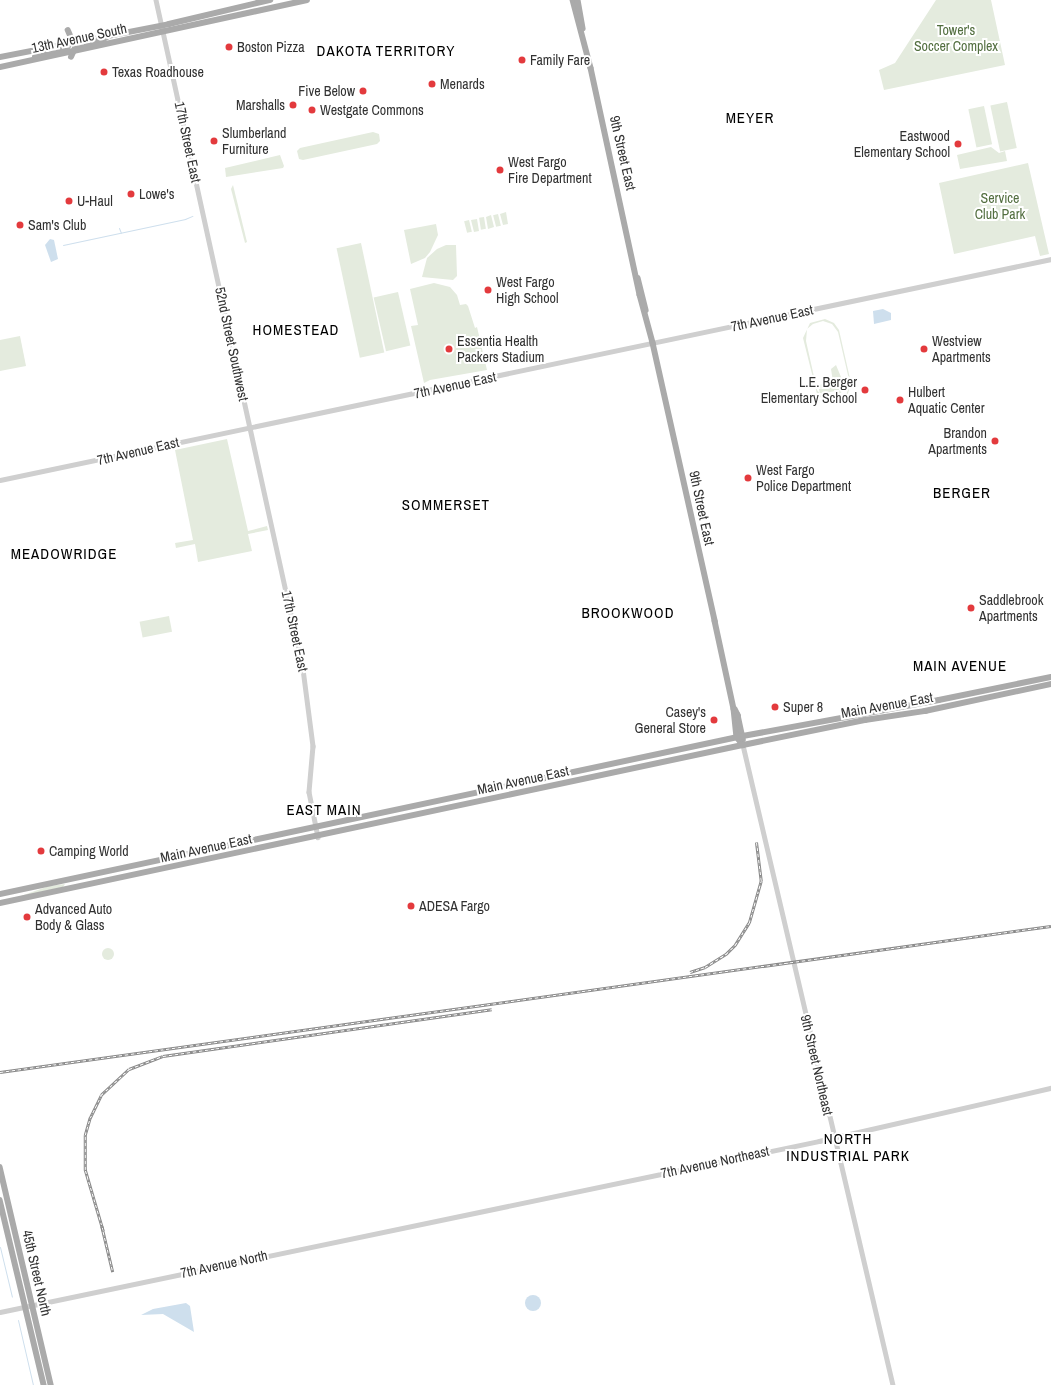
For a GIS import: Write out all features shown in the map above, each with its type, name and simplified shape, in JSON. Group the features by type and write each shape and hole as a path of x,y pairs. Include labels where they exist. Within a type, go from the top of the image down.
{"main road":[{"name":"13th Avenue South","path":"0,57 60,44 71,40 87,39 162,23 169,24 270,0"},
{"name":"13th Avenue South","path":"0,67 62,54 72,54 82,50 308,0"},
{"name":"9th Street East","path":"573,0 583,33"},
{"name":"9th Street East","path":"578,0 583,33 638,278 644,295 653,343 743,745"},
{"path":"29,61 44,53 64,49 71,40 68,31 66,40 60,44"},
{"path":"82,50 77,52 74,60 72,54 76,46 102,40 112,34"},
{"name":"Main Avenue East","path":"0,894 740,737 1051,677"},
{"name":"Main Avenue East","path":"0,903 318,837 743,745 934,710 1051,684"},
{"path":"934,710 968,699 973,693"},
{"path":"792,735 826,725 829,720"},
{"path":"104,882 109,877 130,873 135,865"},
{"path":"65,890 69,883 98,874"},
{"name":"45th Street North","path":"0,1167 51,1385"},
{"name":"45th Street North","path":"0,1200 44,1385"}],"street":[{"name":"17th Street East","path":"156,0 214,261"},
{"name":"7th Avenue East","path":"0,480 1051,259"},
{"name":"52nd Street Southwest","path":"214,261 250,428"},
{"name":"17th Street East","path":"250,428 303,669 313,746 309,792 318,837"},
{"name":"9th Street Northeast","path":"743,745 834,1138 894,1385"},
{"name":"7th Avenue Northeast","path":"448,1218 834,1138 1051,1088"},
{"name":"7th Avenue North","path":"0,1312 32,1304 448,1218"}],"green space":[{"name":"Tower's Soccer Complex","path":"936,0 991,0 1005,65 884,90 879,70 895,63"},
{"path":"1007,102 1017,148 1000,152 990,106"},
{"path":"984,106 992,144 976,147 968,109"},
{"path":"373,132 379,134 380,141 377,144 303,160 299,159 297,151 300,148"},
{"path":"991,147 999,153 1005,151 1007,161 960,169 957,155"},
{"path":"280,155 284,166 283,168 226,177 225,168"},
{"name":"Service Club Park","path":"1028,163 1049,254 1040,256 1035,236 954,254 939,183"},
{"path":"233,185 247,242 245,243 231,189"},
{"path":"506,212 508,224 503,225 500,214"},
{"path":"498,214 501,226 496,227 493,215"},
{"path":"491,215 494,227 488,229 486,217"},
{"path":"484,217 486,229 481,230 479,218"},
{"path":"477,219 479,231 474,232 471,220"},
{"path":"469,220 472,232 467,233 464,221"},
{"path":"436,224 438,235 430,252 425,258 411,264 404,230"},
{"path":"361,243 384,353 360,358 337,248"},
{"path":"446,245 456,245 457,276 453,280 422,277 427,258 437,249"},
{"name":"Essentia Health Packers Stadium","path":"434,283 450,287 457,295 460,305 466,304 468,306 475,328 477,327 487,370 430,380 424,383 411,326 418,325 410,289"},
{"path":"398,292 410,346 386,351 374,298"},
{"path":"825,319 834,323 839,330 851,383 847,397 836,404 826,402 817,394 803,338 807,330 806,341 817,390 824,399 835,402 846,395 850,384 838,332 832,324 823,321 813,324 807,329 810,323"},
{"path":"20,336 26,366 0,371 0,340"},
{"path":"836,365 846,389 839,394 835,391 820,394 818,385 833,382 831,369"},
{"path":"227,439 248,531 267,526 268,530 248,534 252,551 198,562 195,544 176,548 175,543 193,540 175,450"},
{"path":"169,616 172,632 143,637 140,622"},
{"path":"65,884 63,887 18,897 49,886"},
{"path":"106,948 110,948 114,954 110,960 106,960 102,956 102,952"}],"water":[{"path":"50,239 54,240 58,259 51,262 45,245"},
{"path":"883,309 891,313 891,320 874,324 873,311"},
{"path":"530,1295 536,1295 541,1300 539,1309 536,1311 530,1311 525,1306 525,1300"},
{"path":"186,1303 190,1306 194,1332 163,1314 141,1315 153,1309"}],"waterway":[{"path":"63,245 185,219 192,216"},
{"path":"119,228 121,233"},
{"path":"0,1247 12,1297"},
{"path":"18,1320 33,1385"}],"railway":[{"path":"690,972 705,967 726,954 735,945 749,923 761,881 756,842"},
{"path":"0,1072 1051,926"},
{"path":"103,1231 85,1170 85,1135 90,1118 101,1095 129,1069 163,1056 492,1009"},
{"path":"102,1226 113,1272"}],"place":[{"name":"Boston Pizza","path":"229,47"},
{"name":"Family Fare","path":"522,60"},
{"name":"Texas Roadhouse","path":"104,72"},
{"name":"Menards","path":"432,84"},
{"name":"Five Below","path":"363,91"},
{"name":"Marshalls","path":"293,105"},
{"name":"Westgate Commons","path":"312,110"},
{"name":"Slumberland Furniture","path":"214,141"},
{"name":"Eastwood Elementary School","path":"958,144"},
{"name":"West Fargo Fire Department","path":"500,170"},
{"name":"Lowe's","path":"131,194"},
{"name":"U-Haul","path":"69,201"},
{"name":"Sam's Club","path":"20,225"},
{"name":"West Fargo High School","path":"488,290"},
{"name":"Essentia Health Packers Stadium","path":"449,349"},
{"name":"Westview Apartments","path":"924,349"},
{"name":"L.E. Berger Elementary School","path":"865,390"},
{"name":"Hulbert Aquatic Center","path":"900,400"},
{"name":"Brandon Apartments","path":"995,441"},
{"name":"West Fargo Police Department","path":"748,478"},
{"name":"Saddlebrook Apartments","path":"971,608"},
{"name":"Super 8","path":"775,707"},
{"name":"Casey's General Store","path":"714,720"},
{"name":"Camping World","path":"41,851"},
{"name":"ADESA Fargo","path":"411,906"},
{"name":"Advanced Auto Body & Glass","path":"27,917"}],"district":[{"name":"DAKOTA TERRITORY","path":"386,51"},
{"name":"MEYER","path":"750,118"},
{"name":"HOMESTEAD","path":"296,330"},
{"name":"BERGER","path":"962,493"},
{"name":"SOMMERSET","path":"446,505"},
{"name":"MEADOWRIDGE","path":"64,554"},
{"name":"BROOKWOOD","path":"628,613"},
{"name":"MAIN AVENUE","path":"960,666"},
{"name":"EAST MAIN","path":"324,810"},
{"name":"NORTH INDUSTRIAL PARK","path":"848,1146"}]}
